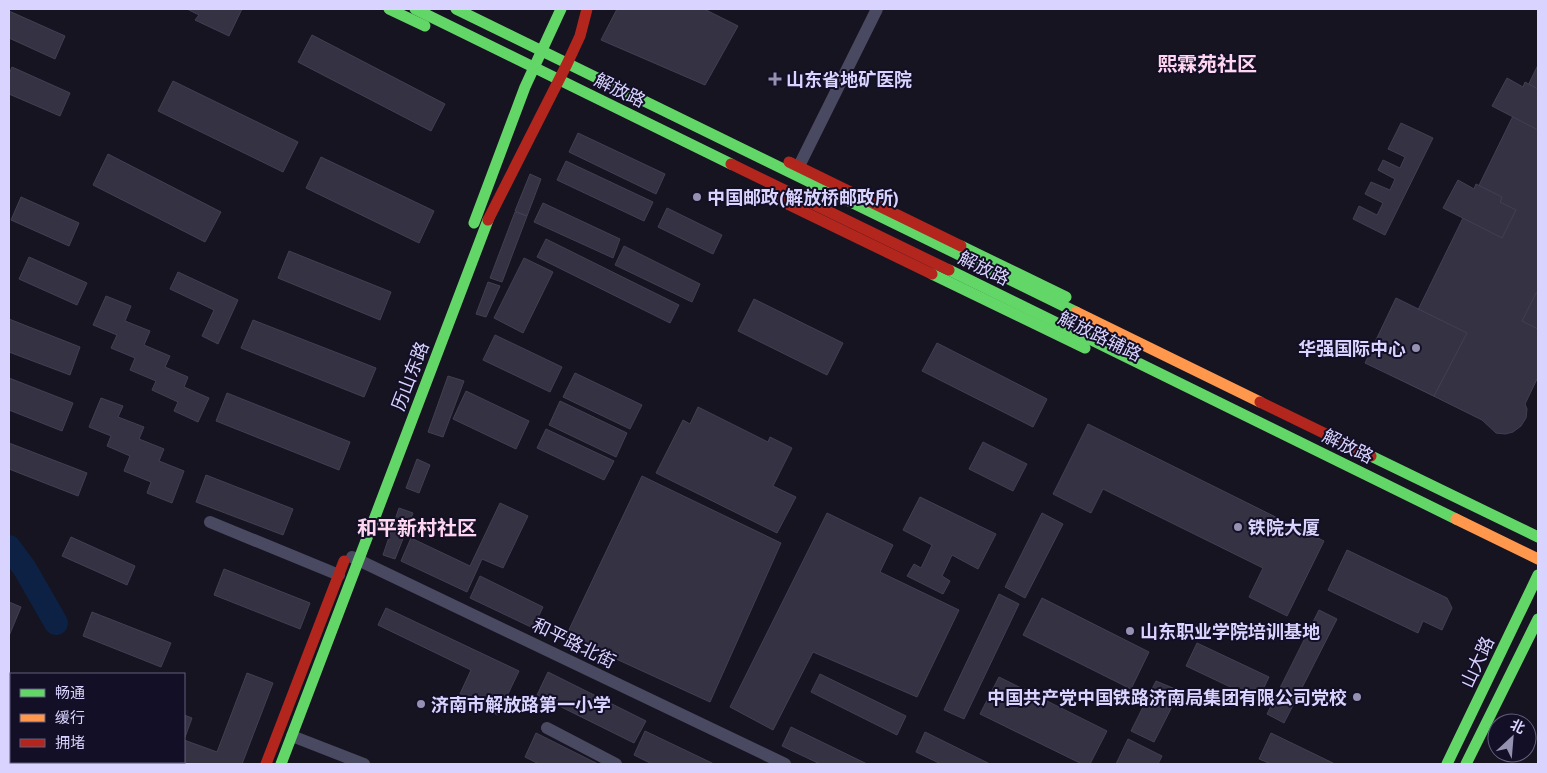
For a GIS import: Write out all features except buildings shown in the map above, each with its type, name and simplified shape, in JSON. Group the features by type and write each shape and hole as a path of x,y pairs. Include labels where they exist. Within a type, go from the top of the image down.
{"main road":[{"path":"389,9 425,26 440,21"},
{"name":"解放路","path":"415,9 1538,559"},
{"name":"解放路","path":"456,9 766,162 1538,537"},
{"path":"470,236 533,67 561,9"},
{"name":"历山东路","path":"281,764 352,553 491,212 504,191 567,64 580,36 587,9"},
{"path":"766,162 794,164"},
{"name":"解放路辅路","path":"794,164 1393,456"},
{"name":"解放路辅路","path":"758,177 769,195 1416,509 1430,505"},
{"path":"1429,473 1438,488"},
{"name":"历山东路","path":"266,764 338,575 352,553"},
{"name":"山大路","path":"1447,764 1538,575"},
{"name":"山大路","path":"1466,764 1538,619"}],"street":[{"path":"794,164 877,9"},
{"path":"210,522 338,575"},
{"name":"和平路北街","path":"352,553 785,764"},
{"path":"547,728 616,764"},
{"path":"292,736 364,764"},
{"path":"755,764 760,752"}],"waterway":[{"path":"9,547 25,569 56,623"}],"traffic: fast":[{"path":"389,9 425,26"},
{"path":"415,9 731,164"},
{"path":"456,9 1076,312"},
{"path":"474,223 525,87 561,9"},
{"path":"281,764 488,220"},
{"path":"961,246 1066,297"},
{"path":"949,270 1456,519"},
{"path":"932,274 1085,348"},
{"path":"1371,456 1538,537"},
{"path":"1447,764 1538,575"},
{"path":"1466,764 1538,619"}],"traffic: slow":[{"path":"1076,312 1260,402"},
{"path":"1456,519 1538,559"}],"traffic: jam":[{"path":"488,220 567,64 580,36 587,9"},
{"path":"789,162 961,246"},
{"path":"731,164 949,270"},
{"path":"769,195 932,274"},
{"path":"1260,402 1371,456"},
{"path":"266,764 344,561"}],"place":[{"name":"山东省地矿医院","path":"775,79"},
{"name":"中国邮政(解放桥邮政所)","path":"697,197"},
{"name":"华强国际中心","path":"1416,348"},
{"name":"铁院大厦","path":"1238,527"},
{"name":"山东职业学院培训基地","path":"1130,631"},
{"name":"中国共产党中国铁路济南局集团有限公司党校","path":"1357,697"},
{"name":"济南市解放路第一小学","path":"421,704"}],"district":[{"name":"熙霖苑社区","path":"1207,64"},
{"name":"和平新村社区","path":"417,528"}]}
